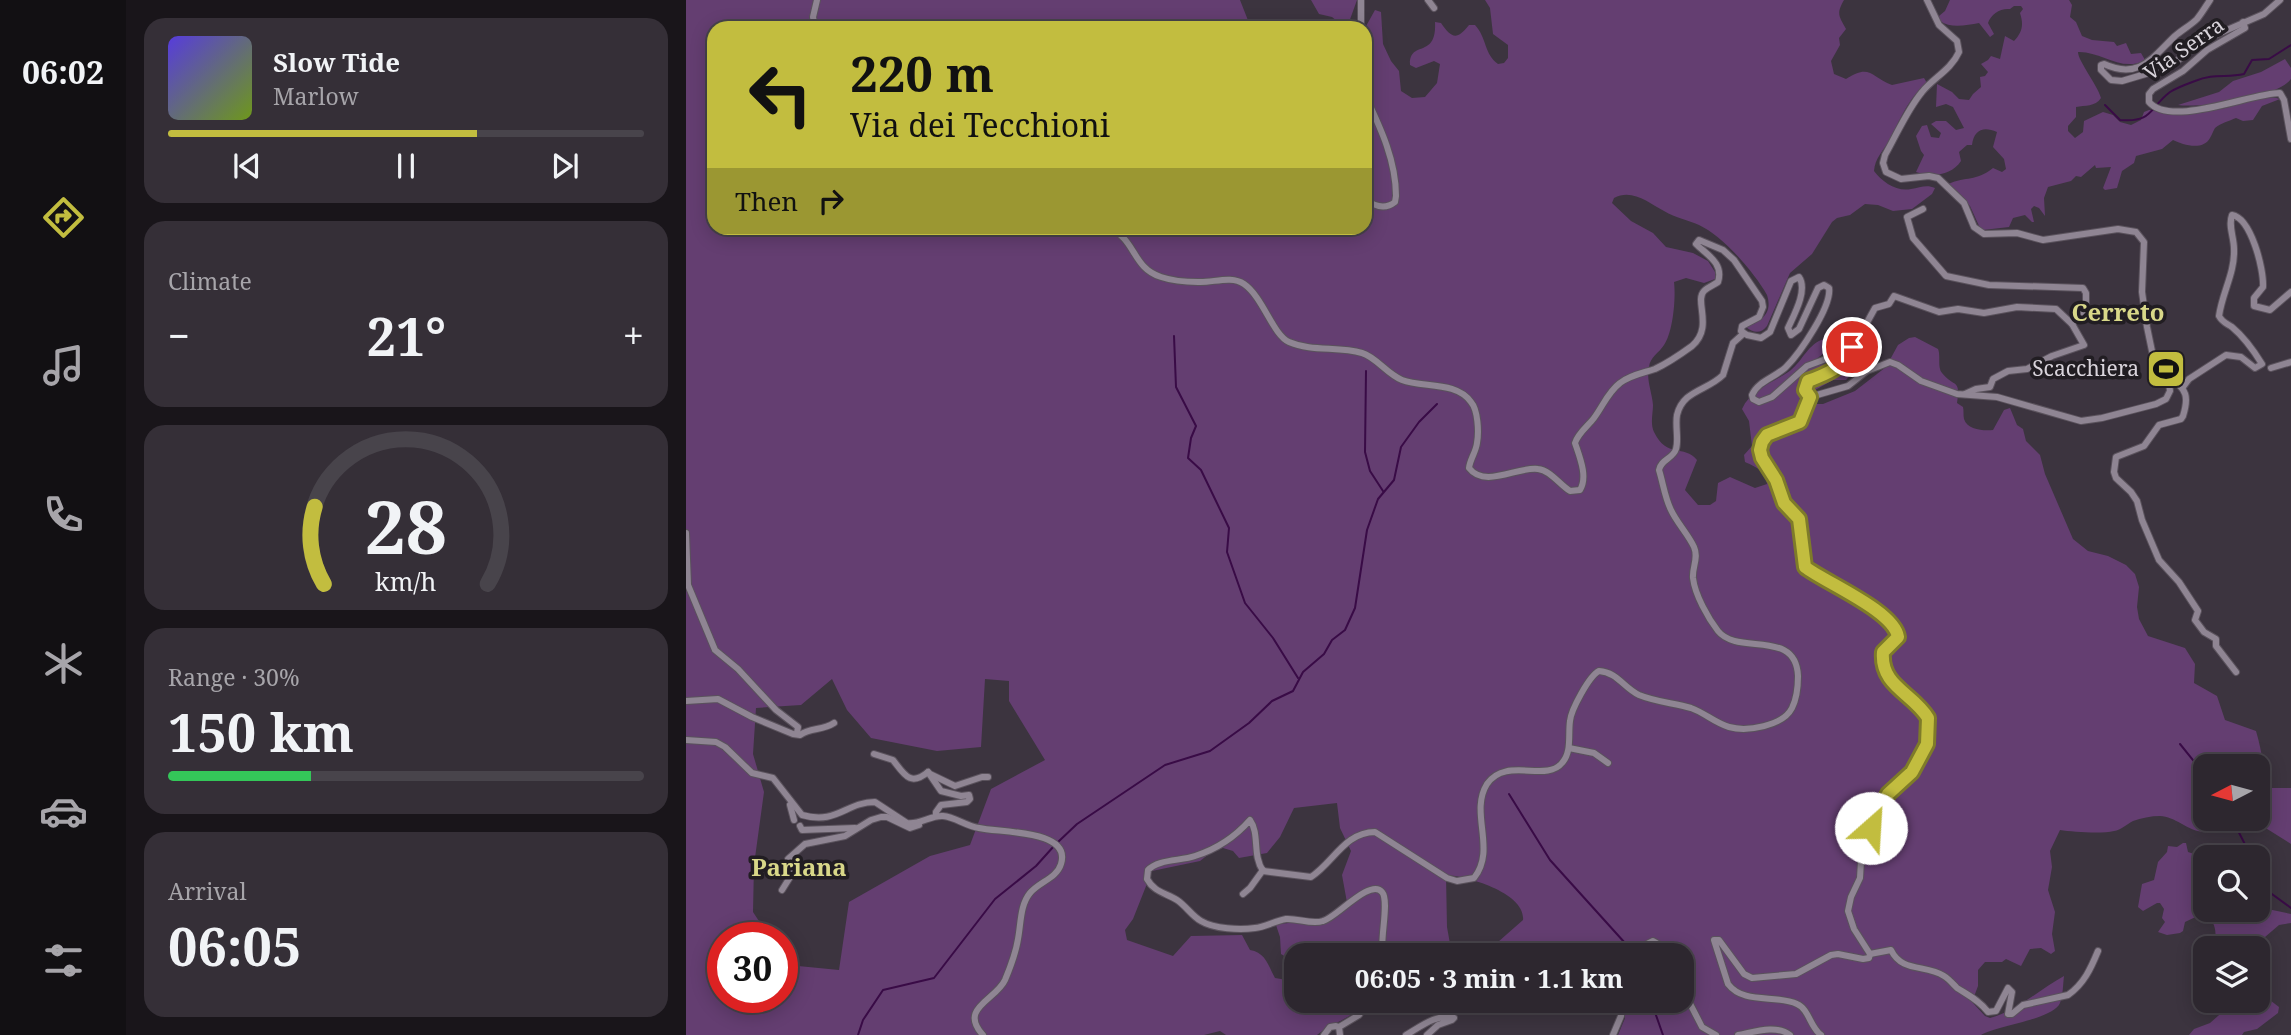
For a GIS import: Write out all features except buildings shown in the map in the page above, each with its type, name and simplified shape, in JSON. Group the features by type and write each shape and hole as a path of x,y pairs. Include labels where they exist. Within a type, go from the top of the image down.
{"street":[{"path":"814,21 817,0"},
{"path":"1361,0 1361,21"},
{"path":"1428,0 1434,8"},
{"path":"1810,397 1848,386 1867,371 1890,362 1921,381 1963,395 1997,397 2070,419 2089,421 2156,404 2166,400 2170,391 2151,348 2142,292 2144,242 2136,232 2118,229 2043,240 2017,233 1984,234 1974,228 1964,203 1938,178 1929,176 1901,179 1886,172 1883,163 1885,155 1913,105 1922,91 1948,69 1959,52 1957,41 1938,25 1927,0"},
{"path":"2210,0 2196,20 2176,35 2153,59 2130,70 2118,70 2104,64 2101,65 2101,70 2111,80 2122,81 2160,71 2204,40 2264,14 2280,0"},
{"name":"Via Serra","path":"2243,22 2245,28 2207,50 2183,71 2152,89 2148,97 2155,108 2185,110 2224,106 2280,93 2284,100 2291,139"},
{"path":"1372,110 1392,161 1396,196 1390,206 1372,203"},
{"path":"1923,209 1907,217 1908,226 1913,238 1946,276 1989,285 2083,288 2086,293 2086,307 2072,324"},
{"path":"2183,387 2189,379 2226,355 2241,357 2255,368 2262,364 2250,345 2235,329 2220,320 2219,316 2234,254 2230,222 2232,215 2239,217 2253,237 2262,272 2263,287 2255,298 2254,306 2270,310 2289,292"},
{"path":"1123,235 1142,266 1152,274 1183,282 1232,279 1243,283 1254,293 1279,335 1287,342 1304,348 1362,353 1401,380 1439,386 1463,395 1470,400 1475,410 1478,437 1469,464 1473,473 1501,476 1539,469 1546,471 1570,491 1580,490 1584,482 1576,439 1610,393 1624,380 1661,366 1697,341 1702,333 1701,296 1718,282 1720,273 1716,263 1696,244 1699,240 1730,255 1761,297 1762,312 1759,317 1742,326 1743,334"},
{"path":"1743,334 1761,338 1770,332 1795,277 1799,277 1802,285 1796,313 1788,328 1791,335 1799,329 1818,288 1824,285 1829,288 1827,302 1796,355 1779,373 1754,390 1753,399 1759,402 1772,397 1807,366 1834,356 1845,334 1848,334 1853,351 1842,365 1808,381 1805,390 1810,397"},
{"path":"1852,343 1859,337 1875,308 1889,303 1894,296 1939,312 1958,309 1984,313 2017,307 2056,309 2072,324 2084,345 2026,369 2008,372 1993,379 1990,387 1963,395"},
{"path":"1263,870 1311,877 1349,841 1363,833 1374,832 1447,878 1457,881 1474,878 1485,855 1482,806 1488,784 1497,775 1508,771 1553,769 1562,763 1569,748 1572,712 1591,677 1599,671 1610,673 1639,695 1691,708 1733,728 1778,721 1789,712 1798,683 1797,669 1790,655 1777,647 1724,637 1707,615 1693,579 1696,557 1694,547 1670,509 1658,470 1660,464 1675,453 1677,448 1675,431 1680,405 1698,389 1723,375 1733,343 1743,334"},
{"path":"2271,368 2291,362"},
{"path":"2167,380 2171,379 2183,387 2187,394 2181,419 2160,425 2144,446 2116,457 2114,472 2119,482 2137,501 2159,560 2179,582 2198,611 2195,620 2204,632 2216,639 2216,646 2236,672"},
{"path":"1810,397 1800,422 1767,435 1760,450 1762,458 1776,480 1784,503 1799,519 1805,567 1888,620 1897,632 1898,637 1883,652 1883,668 1896,688 1925,713 1929,726 1927,744 1912,772 1888,794 1862,844 1860,877 1848,911 1854,929 1870,954"},
{"path":"686,533 688,585 712,643 722,657 738,669 776,710 797,727 797,733"},
{"path":"686,701 718,699 793,734 800,735 808,729 825,728 834,723"},
{"path":"686,740 716,742 752,773 773,778 802,815 828,818 862,804 875,802 907,823 938,816 952,818 978,828 1054,841 1061,851 1062,863 1026,900 1018,940 1005,981 976,1011 977,1028 983,1035"},
{"path":"1569,748 1594,753 1608,763"},
{"path":"874,754 893,761 900,773 914,779 921,778 928,772"},
{"path":"928,772 941,791 969,796 970,799 967,802 940,805 936,812 938,816"},
{"path":"928,772 955,786 988,777"},
{"path":"788,796 802,830 857,828"},
{"path":"782,890 792,874 786,857 805,844 845,836 871,820 885,817 910,828 938,816"},
{"path":"1263,870 1256,854 1254,827 1250,820 1225,842 1198,856 1154,864 1146,875 1151,886 1182,903 1202,922 1231,928 1253,929 1288,919 1323,921 1331,918 1354,899 1377,888 1385,897 1382,943"},
{"path":"1243,894 1263,870"},
{"path":"1821,1035 1815,1031 1805,1011 1798,1004 1742,994 1732,989 1714,940 1719,940 1744,974 1752,978 1796,974 1830,955 1863,959 1870,954 1891,950 1898,962 1943,975 1970,994 1988,1012 1996,1011 2008,988 2012,992 2008,1014 2023,1005 2068,995 2082,983 2098,951"},
{"path":"1694,1011 1709,1035"},
{"path":"1324,1035 1329,1027 1339,1031 1360,1013"},
{"path":"1614,1035 1621,1013"},
{"path":"1406,1035 1435,1019 1454,1017 1438,1025 1427,1035"},
{"path":"1702,1027 1716,1035"},
{"path":"1738,1035 1773,1029 1783,1030 1790,1035"}],"shaded area":[{"path":"686,0 1240,0 1248,21 707,21 707,235 1372,235 1372,21 1369,21 1375,10 1381,12 1383,44 1399,71 1401,91 1412,98 1425,97 1437,83 1440,64 1434,61 1416,68 1410,65 1414,53 1432,41 1435,22 1441,23 1455,36 1469,25 1475,25 1493,60 1498,64 1504,63 1508,58 1508,45 1493,34 1490,8 1485,0 1844,0 1839,15 1846,29 1839,38 1840,45 1831,61 1834,74 1846,79 1866,72 1892,85 1924,78 1927,83 1905,110 1878,158 1874,171 1895,188 1906,190 1926,186 1935,188 1932,194 1912,209 1893,211 1878,205 1865,204 1850,215 1837,218 1812,254 1790,273 1767,326 1757,332 1746,327 1767,312 1767,295 1746,266 1718,237 1699,225 1634,196 1621,195 1614,198 1612,203 1631,221 1653,233 1666,247 1693,253 1708,261 1715,272 1715,279 1704,283 1686,278 1674,282 1670,332 1664,345 1651,360 1648,372 1654,432 1664,446 1692,455 1697,460 1685,490 1698,505 1710,505 1716,501 1718,483 1730,477 1755,488 1767,484 1757,468 1745,462 1744,455 1752,446 1749,421 1742,409 1751,396 1791,370 1818,341 1824,339 1830,342 1831,348 1811,363 1849,367 1854,371 1846,380 1833,380 1799,399 1803,404 1823,404 1855,391 1886,367 1898,345 1915,337 1938,349 1941,371 1956,384 1957,403 1963,407 1964,419 1969,426 1993,430 2004,410 2010,408 2017,425 2023,429 2026,441 2040,455 2045,474 2073,539 2088,551 2108,556 2126,565 2135,574 2139,587 2139,619 2148,636 2185,648 2195,664 2194,683 2217,696 2225,720 2256,731 2261,754 2193,754 2193,830 2168,817 2160,816 2136,820 2109,832 2060,830 2050,851 2052,867 2048,890 2055,912 2052,934 2055,951 2051,954 2041,948 2030,949 2021,966 2006,959 2002,962 1985,962 1978,970 1978,986 1972,1002 1990,1018 2019,1005 2064,976 2060,1003 2055,1009 2036,1018 1981,1035 1618,1035 1625,1013 1694,1013 1694,943 1498,943 1523,920 1521,910 1515,902 1493,888 1446,875 1450,943 1284,943 1284,956 1281,954 1276,925 1319,924 1348,908 1342,875 1351,851 1340,828 1337,803 1294,808 1280,837 1267,853 1239,858 1233,851 1223,848 1214,850 1200,861 1152,871 1133,919 1125,930 1127,940 1173,956 1191,936 1242,935 1250,950 1259,953 1266,960 1275,978 1284,980 1284,1013 1353,1013 1317,1035 1226,1035 1220,1031 1204,1035 686,1035","holes":["832,679 847,710 871,738 937,751 981,747 985,679 1009,681 1009,701 1045,760 991,789 970,845 930,856 849,902 839,970 798,966 798,1013 707,1013 707,922 760,922 753,912 754,865 764,792 753,754 756,708 801,705"]},
{"path":"1311,0 1357,0 1349,21 1337,21 1319,14"},
{"path":"1950,0 2069,0 2072,5 2070,17 2076,22 2082,36 2114,42 2117,46 2126,43 2131,54 2141,53 2145,60 2128,64 2078,52 2101,98 2093,104 2076,107 2076,117 2068,126 2068,131 2075,138 2083,132 2084,121 2103,112 2131,125 2141,120 2144,112 2149,110 2203,111 2260,99 2280,99 2262,106 2253,120 2243,121 2236,118 2220,125 2203,145 2187,145 2173,140 2162,149 2136,156 2134,163 2122,171 2117,188 2103,188 2111,167 2096,168 2095,165 2081,177 2076,176 2071,181 2048,187 2044,198 2045,216 2034,206 2031,209 2034,222 2025,215 2013,218 2009,227 1983,230 1970,206 1948,184 1976,177 1993,168 2002,172 2006,169 2004,159 1993,147 1997,132 1987,129 1977,133 1972,145 1967,145 1959,152 1961,161 1957,166 1935,175 1916,172 1924,155 1916,136 1922,126 1927,125 1931,137 1939,138 1941,133 1931,124 1936,121 1946,121 1956,130 1964,128 1953,107 1946,104 1936,107 1937,84 1959,99 1969,100 1981,87 1980,77 1988,72 1981,64 1991,56 2000,59 2005,36 2014,41 2019,35 2022,28 2020,13 2023,9 2021,6 2014,6 1994,14 1988,23 1994,34 1990,37 1979,23 1954,26 1940,21 1939,16 1945,11"},
{"path":"2285,59 2291,68 2291,79 2271,92 2220,103 2178,105 2219,92 2233,81 2261,72"},
{"path":"2270,788 2291,788 2291,844 2270,831"},
{"path":"2186,843 2188,852 2193,854 2193,918 2185,922 2180,933 2167,935 2158,932 2165,922 2162,918 2164,909 2160,903 2143,911 2138,907 2142,884 2154,880 2158,862 2167,852 2168,846 2177,847"},
{"path":"2270,910 2291,914 2291,923 2279,925 2266,936 2215,936 2212,922 2270,922"},
{"path":"2270,1000 2279,1007 2278,1013 2257,1029 2242,1035 2189,1035 2194,1029 2210,1023 2221,1013 2270,1013"}],"waterway":[{"path":"2105,105 2120,120 2139,119 2150,113 2163,98 2176,89 2208,77 2244,74 2252,60 2269,59 2291,45"},
{"path":"1174,336 1176,387 1196,426 1188,458 1201,470 1229,528 1227,552 1245,603 1273,638 1298,678"},
{"path":"1366,371 1365,452 1370,471 1383,491"},
{"path":"1058,842 1077,824 1165,765 1210,751 1249,723 1272,701 1293,691 1303,672 1324,654 1332,640 1345,630 1355,608 1367,530 1378,499 1394,480 1401,447 1419,422 1437,404"},
{"path":"2180,744 2193,760"},
{"path":"1509,794 1550,860 1625,943"},
{"path":"2238,831 2245,845"},
{"path":"858,1035 863,1020 883,990 934,978 995,899 1036,866 1054,846"},
{"path":"2270,893 2291,908"},
{"path":"1655,1013 1663,1035"}],"place":[{"name":"Scacchiera","path":"2166,369"}],"district":[{"name":"Cerreto","path":"2118,313"},
{"name":"Pariana","path":"799,868"}],"route":[{"path":"1852,347 1853,351 1838,368 1808,381 1805,390 1810,397 1800,422 1767,435 1760,450 1776,480 1784,503 1799,519 1805,567 1888,620 1898,637 1883,652 1883,668 1896,688 1928,718 1927,744 1912,772 1888,794 1871,828"}]}
